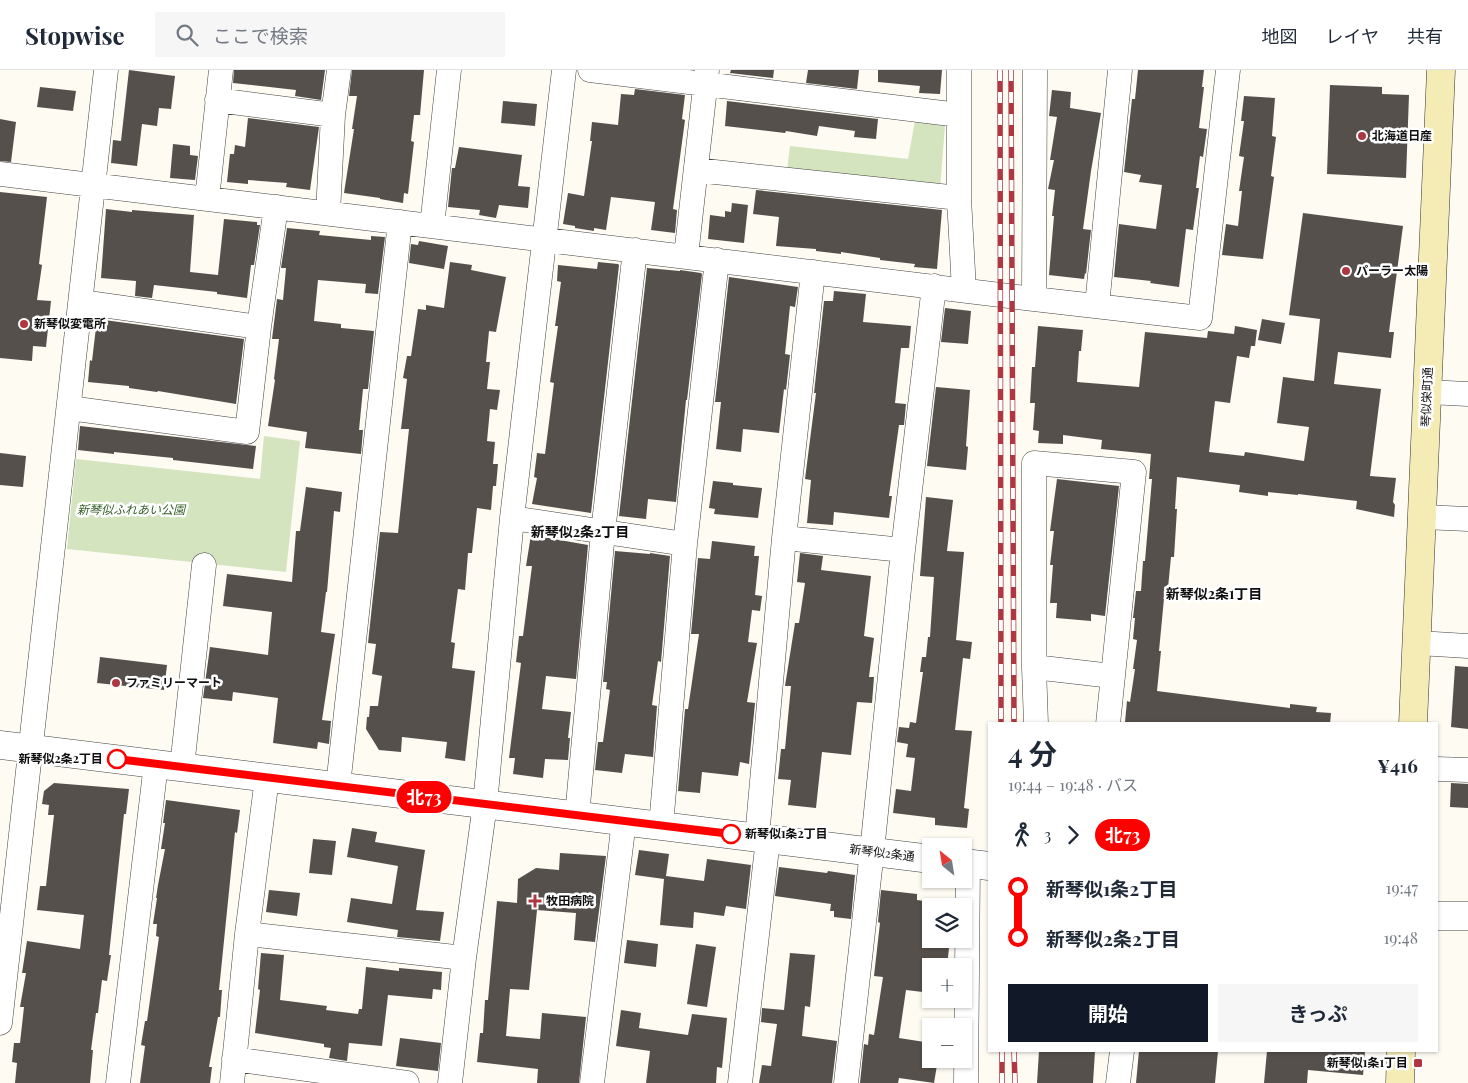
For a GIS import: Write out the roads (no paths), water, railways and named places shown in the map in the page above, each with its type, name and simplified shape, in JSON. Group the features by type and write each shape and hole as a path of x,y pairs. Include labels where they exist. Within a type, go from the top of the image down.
{"main road":[{"name":"琴似栄町通","path":"1413,722 1441,70"},
{"path":"1400,1083 1401,1052"}],"street":[{"path":"0,1023 106,70"},
{"path":"207,198 221,70"},
{"path":"328,213 333,115 339,70"},
{"path":"432,226 449,70"},
{"path":"450,1083 464,958 485,804 512,518 564,70"},
{"path":"590,70 706,77 959,115"},
{"path":"959,70 959,198 964,290"},
{"path":"1034,70 1034,299"},
{"path":"1097,306 1120,70"},
{"path":"0,174 1200,318 1228,70"},
{"path":"686,256 706,77"},
{"path":"217,100 333,115"},
{"path":"696,170 959,198"},
{"path":"68,408 247,432 259,326 276,207"},
{"path":"338,786 400,222"},
{"path":"577,816 603,532 635,250"},
{"path":"661,826 685,544 717,260"},
{"path":"740,1083 762,838 784,538 813,272"},
{"path":"846,1083 903,550 934,286"},
{"path":"80,302 259,326"},
{"path":"1428,392 1468,394"},
{"path":"1036,722 1034,667 1034,463 1134,472 1108,722"},
{"path":"1423,517 1468,519"},
{"path":"512,518 685,544"},
{"path":"784,538 903,550"},
{"path":"118,1083 169,766 204,565"},
{"path":"1418,643 1468,646"},
{"path":"1034,667 1112,676"},
{"name":"新琴似2条通","path":"0,745 922,858"},
{"path":"1438,769 1468,770"},
{"path":"232,1083 246,934 267,778"},
{"path":"592,1083 624,821"},
{"path":"966,1083 974,864"},
{"path":"1438,916 1468,916"},
{"path":"246,934 464,958"},
{"path":"1118,1083 1122,1052"},
{"path":"234,1059 407,1083"}],"railway":[{"path":"1000,70 1001,722"},
{"path":"1011,70 1014,722"},
{"path":"1002,1052 1002,1083"},
{"path":"1014,1052 1015,1083"}],"place":[{"name":"北海道日産","path":"1362,136"},
{"name":"パーラー太陽","path":"1346,271"},
{"name":"新琴似変電所","path":"24,324"},
{"name":"ファミリーマート","path":"116,683"},
{"name":"新琴似2条2丁目","path":"117,759"},
{"name":"新琴似1条2丁目","path":"731,834"},
{"name":"牧田病院","path":"535,901"},
{"name":"新琴似1条1丁目","path":"1418,1063"}],"district":[{"name":"新琴似2条2丁目","path":"580,532"},
{"name":"新琴似2条1丁目","path":"1214,594"}],"park label":[{"name":"新琴似ふれあい公園","path":"131,510"}]}
